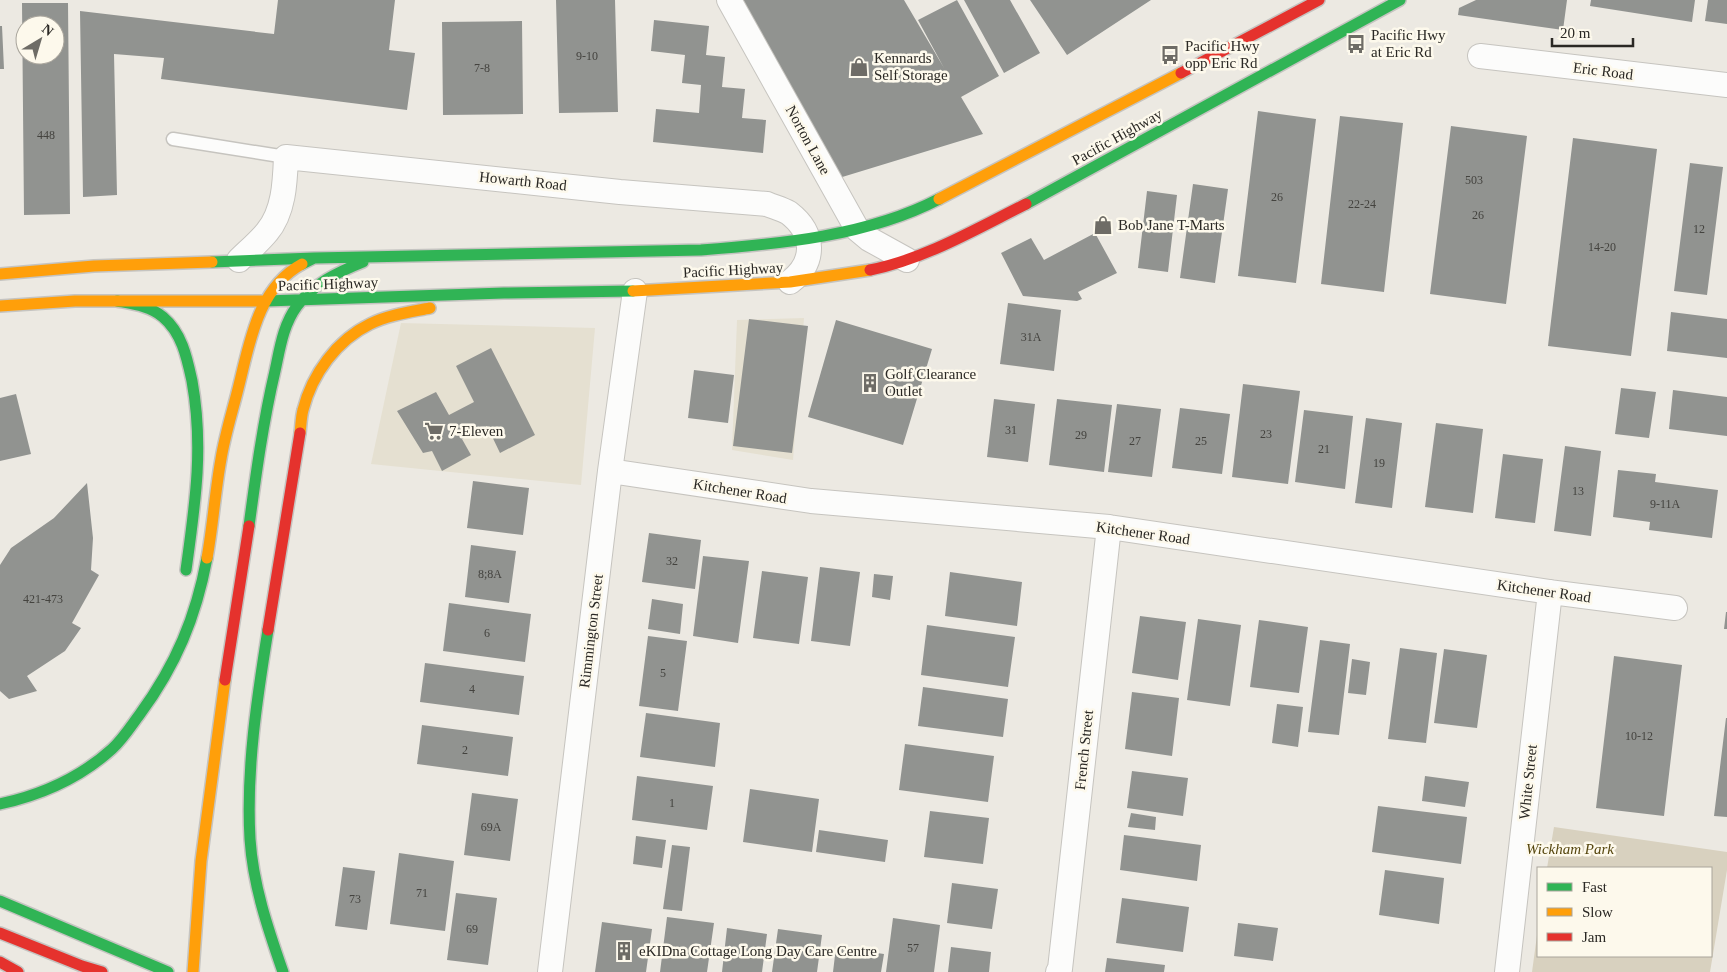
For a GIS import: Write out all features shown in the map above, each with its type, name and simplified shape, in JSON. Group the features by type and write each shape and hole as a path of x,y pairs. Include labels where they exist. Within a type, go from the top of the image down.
{"main road":[{"name":"Pacific Highway","path":"0,274 94,266 239,260 701,250 754,246 857,229 892,220 930,204 1319,0"},
{"name":"Pacific Highway","path":"0,306 75,300 266,301 504,293 635,291 790,282 850,274 907,260 951,242 1018,208 1400,0"},
{"path":"193,972 195,921 217,729 267,407 287,324 302,300 328,277 376,257"},
{"path":"0,804 13,802 56,786 84,769 111,749 144,709 177,655 197,606 213,526 219,468 245,360 255,327 266,301 275,286 299,265 314,258"},
{"path":"283,972 267,927 258,891 250,840 250,789 258,695 290,504 303,410 310,387 322,365 339,346 352,334 371,323 389,317 504,293"},
{"path":"117,301 148,309 164,317 181,339 189,363 199,441 193,522 185,579"},
{"path":"144,709 170,650 179,618"},
{"path":"0,901 168,972"},
{"path":"0,934 102,972"},
{"path":"0,962 18,972"}],"street":[{"name":"Norton Lane","path":"729,0 857,229 869,239 907,260"},
{"name":"Eric Road","path":"1480,56 1727,86"},
{"name":"Howarth Road","path":"286,157 620,192 767,204 787,212 802,225 808,238"},
{"path":"239,260 268,232 274,222 284,188 286,157"},
{"path":"790,282 806,264 810,250 808,238"},
{"name":"Rimmington Street","path":"550,972 610,471 635,291"},
{"name":"Kitchener Road","path":"610,471 811,502 1109,527 1550,592 1675,608"},
{"name":"French Street","path":"1058,972 1064,940 1109,527"},
{"name":"White Street","path":"1507,972 1550,592"}],"lane":[{"name":"Howarth Road","path":"173,138 286,157"}],"shaded area":[{"path":"804,318 793,460 732,450 737,320"},
{"path":"401,323 595,328 581,485 371,464"}],"green space":[{"name":"Wickham Park","path":"1554,827 1727,852 1727,870 1710,972 1532,972 1537,935 1537,957 1712,957 1712,867 1547,867"}],"building":[{"path":"278,0 395,0 389,50 415,53 407,110 161,79 164,58 114,54 117,195 83,197 80,11 274,34"},
{"path":"556,0 615,0 618,112 559,113"},
{"name":"Kennards Self Storage","path":"736,0 904,0 944,68 918,20 957,0 999,76 961,97 983,134 839,178"},
{"path":"964,0 1010,0 1040,53 1004,73"},
{"path":"1030,0 1151,0 1067,55"},
{"path":"1476,0 1567,0 1563,30 1458,15 1459,8"},
{"path":"1591,0 1695,0 1692,22 1590,6"},
{"path":"1708,0 1727,0 1727,24 1705,21"},
{"path":"22,3 68,3 70,214 24,215 23,65 65,65 65,15 22,15"},
{"path":"654,20 709,26 706,55 725,57 722,87 745,89 742,118 766,120 763,153 653,142 656,109 699,113 701,85 682,83 685,55 651,51"},
{"path":"522,21 523,114 443,115 442,22"},
{"path":"0,26 2,26 4,69 0,69"},
{"path":"1258,111 1316,119 1296,283 1238,276"},
{"path":"1340,116 1403,123 1384,292 1321,284"},
{"path":"1451,126 1527,136 1506,304 1430,294"},
{"path":"1573,138 1657,149 1631,356 1548,346"},
{"path":"1690,163 1723,167 1707,295 1674,291"},
{"path":"1193,184 1228,189 1215,283 1180,278"},
{"path":"1147,191 1177,195 1168,272 1138,268"},
{"path":"1095,233 1117,273 1078,292 1082,299 1077,301 1023,296 1001,253 1031,238 1044,260"},
{"path":"1008,303 1061,310 1054,371 1000,364"},
{"path":"1671,312 1727,319 1727,358 1667,351"},
{"path":"749,319 808,326 792,453 733,446"},
{"name":"Golf Clearance Outlet","path":"836,320 932,349 903,445 808,417"},
{"path":"491,348 535,435 500,453 487,426 462,439 471,455 442,471 432,451 423,453 397,411 436,392 449,415 474,402 456,366"},
{"path":"694,370 734,375 728,423 688,418"},
{"path":"1243,384 1300,391 1288,484 1232,477"},
{"path":"1621,388 1656,392 1649,438 1615,434"},
{"path":"1673,390 1727,397 1727,436 1669,429"},
{"path":"16,394 31,454 0,461 0,398"},
{"path":"994,399 1035,404 1028,462 987,457"},
{"path":"1057,399 1112,405 1104,472 1049,465"},
{"path":"1117,404 1161,409 1152,477 1108,472"},
{"path":"1180,408 1230,414 1222,474 1172,468"},
{"path":"1304,410 1353,416 1345,489 1295,482"},
{"path":"1366,418 1402,423 1392,508 1355,503"},
{"path":"1436,423 1483,429 1473,513 1425,507"},
{"path":"1565,446 1601,451 1591,536 1554,531"},
{"path":"1503,454 1543,459 1535,523 1495,518"},
{"path":"1618,470 1656,474 1655,482 1718,490 1712,538 1649,530 1650,522 1613,517"},
{"path":"473,481 529,488 523,535 467,528"},
{"path":"87,483 93,538 91,570 99,575 72,623 81,628 65,651 27,676 37,691 9,699 0,691 0,565 11,548 54,518"},
{"path":"649,533 701,540 695,589 642,582"},
{"path":"471,545 516,551 509,603 465,597"},
{"path":"703,556 749,561 738,643 693,636"},
{"path":"820,567 860,572 850,646 811,641"},
{"path":"762,571 808,577 799,644 753,638"},
{"path":"950,572 1022,582 1017,626 945,616"},
{"path":"874,574 893,576 890,600 872,597"},
{"path":"652,599 683,604 680,634 648,629"},
{"path":"449,603 531,614 525,662 443,651"},
{"path":"1726,612 1727,629 1724,629"},
{"path":"1140,616 1186,622 1178,680 1132,673"},
{"path":"1198,619 1241,625 1230,706 1187,700"},
{"path":"1259,620 1308,627 1299,693 1250,687"},
{"path":"927,625 1015,637 1008,687 921,675"},
{"path":"648,636 687,641 678,711 639,706"},
{"path":"1320,640 1350,644 1339,735 1308,732"},
{"path":"1400,648 1437,653 1426,743 1388,739"},
{"path":"1444,649 1487,655 1477,728 1434,723"},
{"path":"1614,656 1682,665 1664,816 1596,808"},
{"path":"1352,659 1370,662 1366,695 1348,693"},
{"path":"425,663 524,676 519,715 420,702"},
{"path":"923,687 1008,699 1003,737 918,726"},
{"path":"1132,692 1179,698 1172,756 1125,749"},
{"path":"1277,704 1303,707 1298,747 1272,743"},
{"path":"646,713 720,723 715,767 640,757"},
{"path":"1727,718 1727,817 1714,816"},
{"path":"422,725 513,737 508,776 417,764"},
{"path":"905,744 994,756 988,802 899,790"},
{"path":"1132,771 1188,778 1183,816 1127,808"},
{"path":"637,776 713,786 707,830 632,820"},
{"path":"1425,776 1469,782 1465,807 1422,801"},
{"path":"750,789 819,799 812,852 743,842"},
{"path":"472,793 518,799 510,861 464,855"},
{"path":"1378,806 1467,817 1461,864 1372,852"},
{"path":"930,811 989,818 983,864 924,857"},
{"path":"1131,813 1156,817 1155,830 1128,827"},
{"path":"819,830 888,840 885,862 816,852"},
{"path":"1124,835 1201,845 1197,881 1120,870"},
{"path":"636,836 666,840 662,868 633,864"},
{"path":"672,845 690,847 682,911 663,909"},
{"path":"399,853 454,861 445,931 390,924"},
{"path":"343,867 375,871 367,930 335,926"},
{"path":"1385,870 1444,878 1439,924 1379,915"},
{"path":"952,883 998,889 992,929 947,923"},
{"path":"456,893 497,898 488,965 447,960"},
{"path":"1122,898 1189,907 1183,952 1116,943"},
{"path":"667,917 714,923 707,972 660,972"},
{"path":"893,918 940,925 934,972 886,972"},
{"name":"eKIDna Cottage Long Day Care Centre","path":"602,922 652,929 646,972 595,972"},
{"path":"1238,923 1278,928 1273,961 1234,956"},
{"path":"727,928 767,934 762,972 722,972"},
{"path":"778,929 822,935 817,972 772,972"},
{"path":"836,947 884,954 881,972 833,972"},
{"path":"951,947 991,952 989,972 948,972"},
{"path":"1107,958 1165,965 1164,972 1105,972"}],"traffic: fast":[{"path":"1026,204 1400,0"},
{"path":"302,264 314,258 701,250 762,245 853,230 912,212 939,199"},
{"path":"212,262 314,258"},
{"path":"249,526 267,409 280,345 288,321 303,298 318,285 344,270 363,262"},
{"path":"266,301 504,293 633,291"},
{"path":"117,301 147,308 163,317 179,338 188,364 196,405 198,453 195,499 186,570"},
{"path":"0,804 30,796 73,777 87,769 120,741 153,696 174,659 197,600 207,558"},
{"path":"268,630 256,708 251,760 250,839 258,890 283,972"},
{"path":"0,901 168,972"}],"traffic: slow":[{"path":"939,199 1181,73"},
{"path":"0,274 94,266 212,262"},
{"path":"207,558 223,450 252,334 258,317 275,287 287,274 302,264"},
{"path":"633,291 790,282 870,270"},
{"path":"0,306 75,301 266,301"},
{"path":"300,433 303,410 319,371 347,339 370,324 384,318 430,308"},
{"path":"193,972 201,861 225,680"}],"traffic: jam":[{"path":"1181,73 1319,0"},
{"path":"870,270 911,259 930,251 1026,204"},
{"path":"268,630 300,433"},
{"path":"225,680 249,526"},
{"path":"0,933 82,966 102,972"},
{"path":"0,962 18,972"}],"place":[{"name":"Pacific Hwy at Eric Rd","path":"1356,44"},
{"name":"Pacific Hwy opp Eric Rd","path":"1170,55"},
{"name":"Kennards Self Storage","path":"859,67"},
{"name":"Bob Jane T-Marts","path":"1103,225"},
{"name":"Golf Clearance Outlet","path":"870,383"},
{"name":"7-Eleven","path":"434,431"},
{"name":"eKIDna Cottage Long Day Care Centre","path":"624,951"}]}
